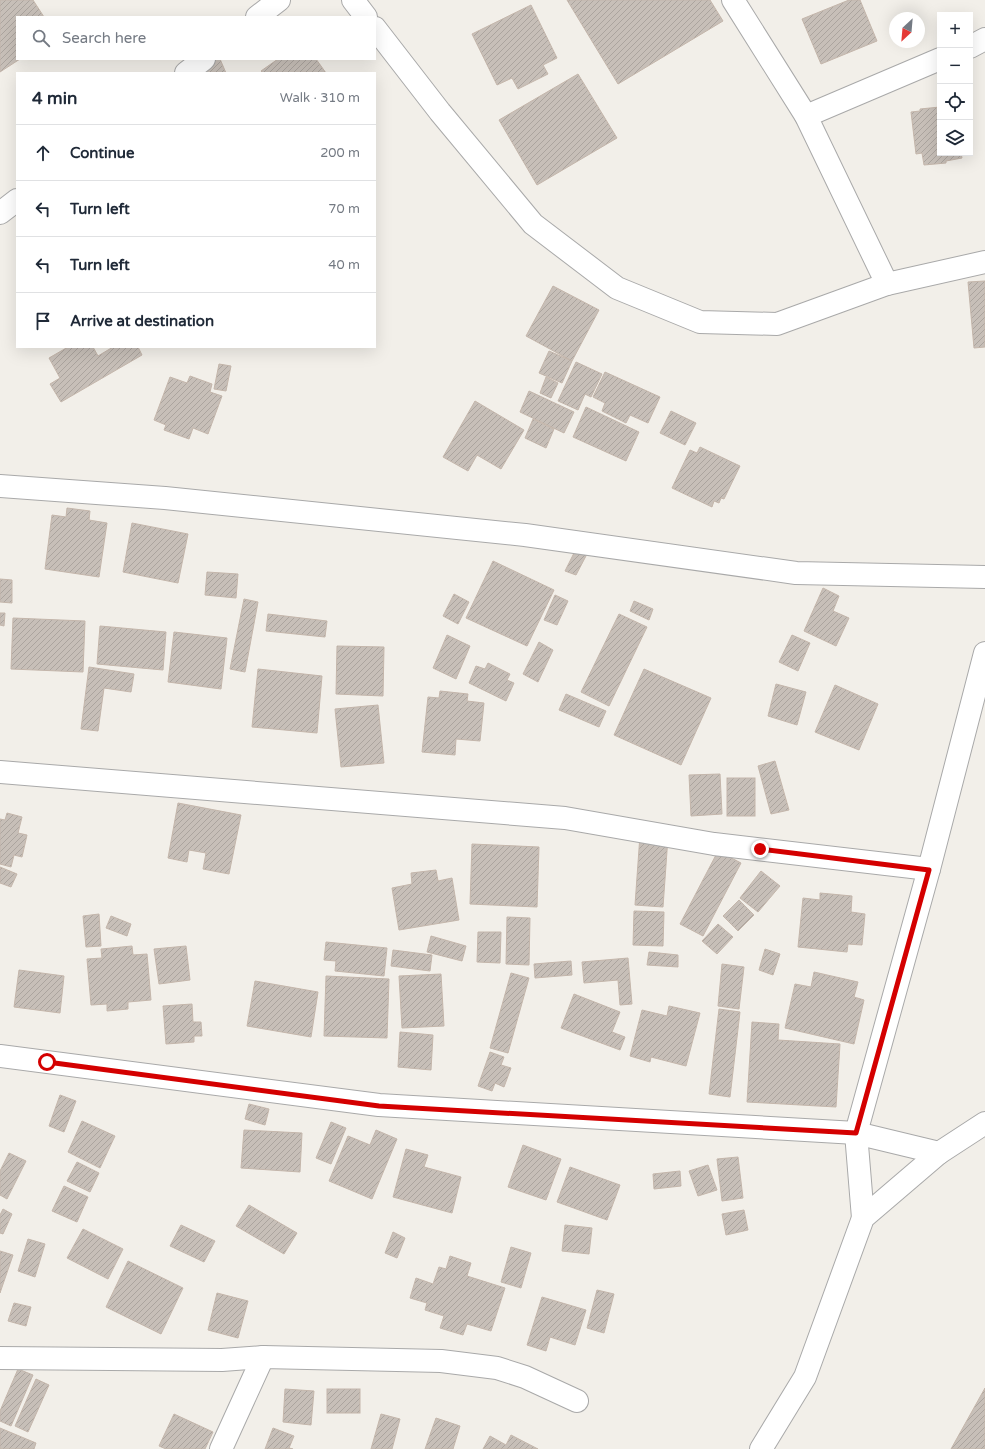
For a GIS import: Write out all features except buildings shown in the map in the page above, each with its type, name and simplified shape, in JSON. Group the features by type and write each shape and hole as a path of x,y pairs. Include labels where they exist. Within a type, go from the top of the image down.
{"street":[{"path":"258,16 279,0"},
{"path":"353,0 365,16"},
{"path":"733,0 806,116 887,284"},
{"path":"376,29 440,112 533,224 617,288 700,322 777,324 887,284 985,262"},
{"path":"973,45 985,39"},
{"path":"187,72 203,60"},
{"path":"806,116 937,60"},
{"path":"0,213 16,201"},
{"path":"0,486 165,498 524,535 796,573 985,577"},
{"path":"761,1449 805,1377 863,1218 856,1133 929,870 985,653"},
{"path":"0,772 565,818 714,844 929,870"},
{"path":"0,1056 379,1106 856,1133 939,1153"},
{"path":"863,1218 939,1153 985,1123"},
{"path":"221,1449 263,1357"},
{"path":"0,1358 222,1360 263,1357 441,1361 497,1368 525,1377 577,1401"}],"route":[{"path":"47,1062 379,1106 856,1133 929,870 760,849"}]}
